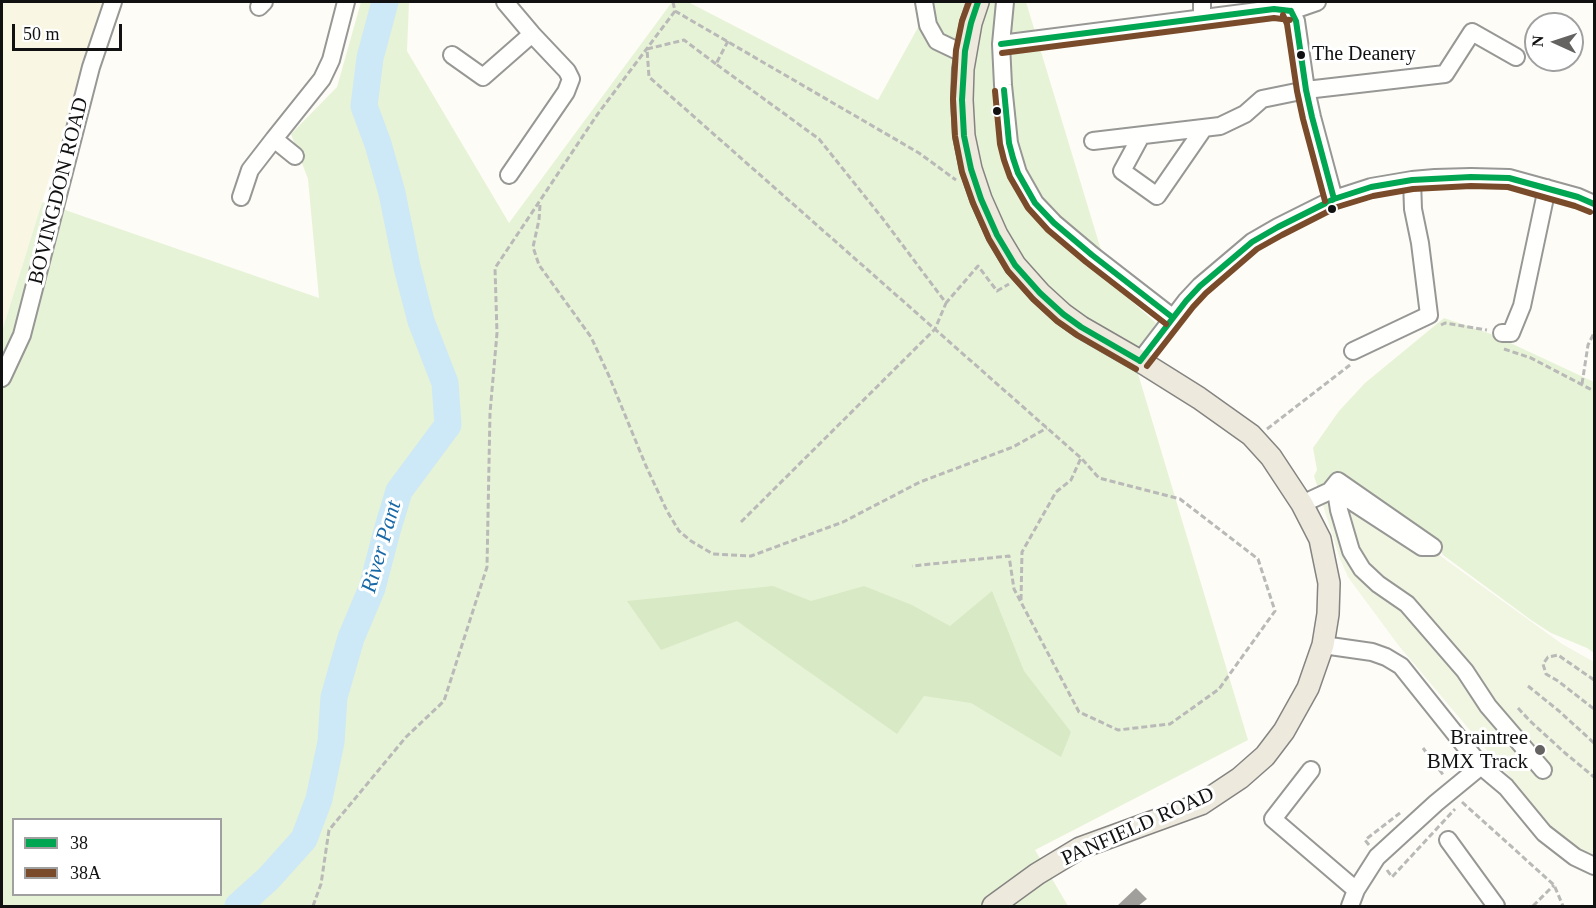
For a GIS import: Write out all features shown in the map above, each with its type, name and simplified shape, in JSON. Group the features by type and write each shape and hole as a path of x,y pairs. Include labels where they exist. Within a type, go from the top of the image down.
{"main road":[{"name":"PANFIELD ROAD","path":"978,2 965,51 962,100 964,136 971,169 981,199 998,235 1016,265 1040,293 1063,314 1199,398 1255,439 1271,457 1302,504 1320,539 1329,583 1328,614 1323,645 1308,688 1284,730 1265,756 1240,778 1202,804 1080,848 1037,874 993,906"}],"street":[{"name":"BOVINGDON ROAD","path":"2,378 22,335 91,67 113,2"},
{"path":"242,197 250,170 322,79 331,60 346,2"},
{"path":"505,2 567,71 571,79 566,92 509,175"},
{"path":"924,2 928,24 937,41 958,51 965,51"},
{"path":"1005,2 1001,44 1009,143 1018,173 1035,203 1054,223 1172,317"},
{"path":"1001,44 1202,10 1248,13 1274,9 1291,11 1317,2"},
{"path":"1291,11 1296,21 1306,90 1334,199"},
{"path":"1093,141 1220,126 1245,114 1262,99 1306,90 1445,74 1472,33 1516,57"},
{"path":"452,55 483,77 532,34"},
{"path":"1142,136 1122,171 1157,196 1204,128"},
{"path":"274,139 295,156"},
{"path":"1140,361 1172,317 1200,286 1252,242 1334,199 1371,187 1412,180 1509,178 1578,197 1594,204"},
{"path":"1354,357 1435,318 1413,209 1412,180"},
{"path":"1509,334 1522,306 1547,188"},
{"path":"1302,504 1333,491 1338,481 1433,547 1422,547 1333,491"},
{"path":"1333,491 1351,551 1362,569 1377,584 1407,604 1465,671 1488,706 1543,770"},
{"path":"1323,645 1372,652 1401,666 1481,766 1506,787 1544,833 1575,857 1594,866"},
{"path":"1311,770 1273,819 1353,898 1377,857 1481,766"},
{"path":"1448,840 1496,906"}],"path":[{"path":"313,906 321,884 329,830 406,736 444,701 487,567 490,413 497,333 495,268 597,115 675,11 674,2"},
{"path":"675,11 920,153 981,199"},
{"path":"646,49 684,40 819,139 946,303"},
{"path":"716,64 728,41"},
{"path":"646,49 649,77 1081,458 1099,478 1180,499 1258,560 1275,611 1219,689 1170,724 1118,730 1078,712 1014,589 1009,556 912,566"},
{"path":"540,203 533,247 539,265 591,337 646,466 679,531 691,542 713,554 751,556 833,525 921,482 1012,447 1047,428"},
{"path":"741,522 935,329 946,303 978,266 997,291 1024,275"},
{"path":"1435,318 1445,323 1509,334"},
{"path":"1582,384 1588,345 1594,333"},
{"path":"1509,334 1493,346 1531,358 1594,391"},
{"path":"1255,439 1347,367 1354,357"},
{"path":"1021,602 1022,552 1056,492 1071,480 1081,458"},
{"path":"1594,680 1558,656 1548,657 1543,664 1545,674 1558,681 1594,709"},
{"path":"1528,686 1594,743"},
{"path":"1518,708 1594,777"},
{"path":"1533,906 1554,885"}],"shaded area":[{"path":"2,2 104,2 2,331"}],"green space":[{"path":"361,2 409,2 407,51 509,223 672,2 688,2 878,100 932,2 1026,2 1111,283 1156,323 1137,350 1130,347 1248,740 1035,850 1068,906 2,906 2,331 42,202 319,298 308,179 291,134 337,87"},
{"path":"1444,318 1491,334 1594,382 1594,653 1551,633 1531,620 1443,555 1439,546 1319,491 1314,476 1317,470 1313,448 1339,411 1365,383"},
{"name":"Braintree BMX Track","path":"1333,497 1435,552 1562,644 1594,662 1594,856 1560,837 1399,646 1348,577 1322,502"},
{"path":"773,586 811,601 864,586 912,605 950,626 992,591 1024,671 1071,732 1061,757 971,703 924,696 897,734 737,621 661,650 627,601"}],"building":[{"path":"1136,888 1147,899 1138,906 1117,906"}],"waterway":[{"name":"River Pant","path":"238,906 268,879 304,839 319,799 331,742 334,697 351,638 372,588 399,491 448,425 445,383 421,321 392,193 364,106 370,58 385,2"}],"transit line":[{"name":"38A","path":"969,2 956,50 953,99 955,136 962,172 989,239 1008,271 1057,321 1136,369"},
{"name":"38","path":"978,2 965,51 962,100 964,136 971,169 997,235 1015,265 1063,314 1140,361"},
{"name":"38","path":"1001,44 1274,9 1291,11"},
{"name":"38","path":"1291,11 1296,21 1312,117 1334,199"},
{"name":"38A","path":"1283,15 1287,24 1303,119 1325,201"},
{"name":"38A","path":"1002,53 1274,18 1290,20"},
{"name":"38","path":"1004,90 1009,143 1013,158 1018,173 1035,203 1054,223 1092,255 1172,317"},
{"name":"38A","path":"995,91 1000,144 1004,160 1010,177 1028,208 1048,230 1086,262 1166,324"},
{"name":"38","path":"1140,361 1200,286 1252,242 1334,199 1371,187 1412,180 1471,177 1509,178 1578,197 1594,204"},
{"name":"38A","path":"1147,366 1206,293 1257,249 1337,207 1373,196 1413,189 1471,186 1508,187 1590,212"}],"place":[{"name":"The Deanery","path":"1301,55"},
{"name":"Braintree BMX Track","path":"1540,750"}]}
